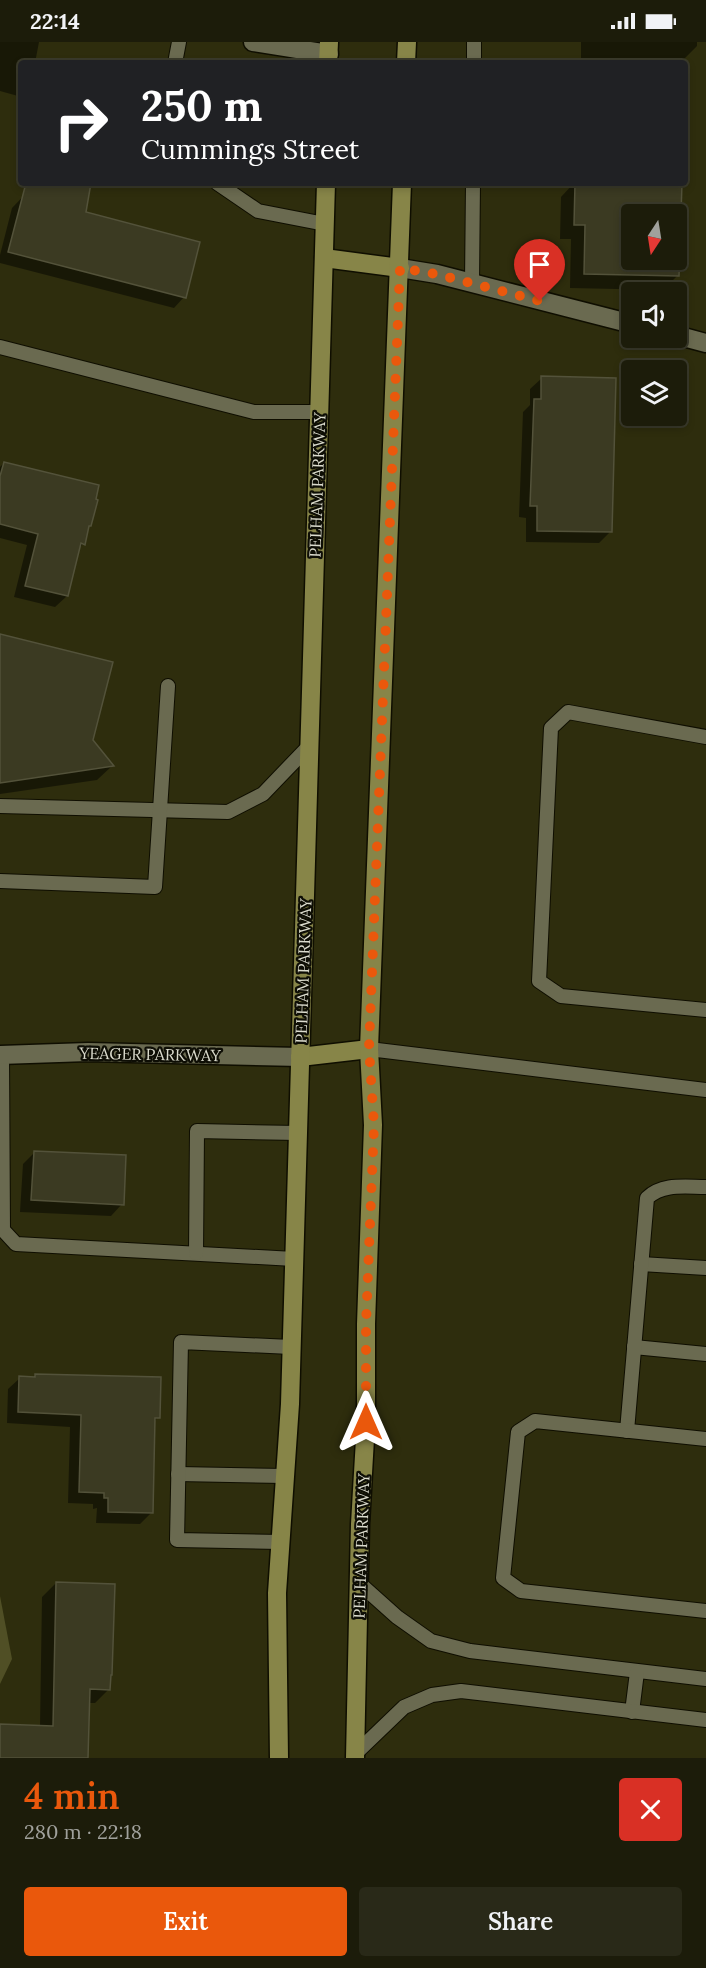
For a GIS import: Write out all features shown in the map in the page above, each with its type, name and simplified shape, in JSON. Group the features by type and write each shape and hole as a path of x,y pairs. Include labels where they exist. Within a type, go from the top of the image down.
{"main road":[{"path":"406,60 407,42"},
{"name":"PELHAM PARKWAY","path":"279,1758 277,1593 290,1404 326,186"},
{"name":"PELHAM PARKWAY","path":"355,1756 360,1524 366,1422 366,1324 374,1125 369,1048 402,186"},
{"path":"324,258 400,268"},
{"path":"300,1057 369,1048"}],"street":[{"path":"253,42 329,53"},
{"path":"400,268 621,321"},
{"path":"687,338 706,343"},
{"name":"YEAGER PARKWAY","path":"1,1055 88,1052 300,1057"}],"lane":[{"path":"176,60 179,42"},
{"path":"474,42 474,60"},
{"path":"221,186 258,211 325,224"},
{"path":"472,284 473,186"},
{"path":"0,347 254,412 319,412"},
{"path":"0,881 155,887 168,686"},
{"path":"706,738 568,712 551,728 539,981 561,996 706,1010"},
{"path":"0,806 228,812 263,794 309,745"},
{"path":"369,1048 706,1090"},
{"path":"1,1055 3,1230 16,1244 294,1258"},
{"path":"196,1253 197,1131 298,1133"},
{"path":"627,1431 647,1198 656,1190 670,1187 706,1187"},
{"path":"641,1264 706,1268"},
{"path":"280,1542 177,1540 181,1342 291,1347"},
{"path":"634,1347 706,1354"},
{"path":"706,1439 535,1421 518,1432 503,1578 521,1591 706,1611"},
{"path":"178,1474 284,1476"},
{"path":"359,1582 397,1617 431,1641 470,1652 706,1679"},
{"path":"633,1712 637,1672"},
{"path":"355,1756 404,1707 432,1695 461,1691 706,1720"}],"shaded area":[{"path":"0,42 706,42 706,1758 0,1758"},
{"path":"0,1596 12,1659 0,1684"}],"building":[{"path":"25,186 90,186 86,212 200,242 186,298 8,252"},
{"path":"575,186 682,186 681,204 621,204 621,270 679,270 679,276 584,274 585,225 574,225"},
{"path":"541,376 616,378 612,532 537,531 537,506 530,506 534,399 541,399"},
{"path":"4,462 99,485 96,499 98,500 91,526 89,526 85,545 81,543 68,596 25,586 38,534 0,524 0,476"},
{"path":"0,634 113,662 93,740 114,766 0,783"},
{"path":"34,1151 126,1155 124,1205 31,1200"},
{"path":"35,1374 161,1377 160,1418 155,1418 153,1513 108,1512 108,1498 104,1498 104,1493 79,1492 81,1415 18,1412 19,1376 35,1377"},
{"path":"56,1582 115,1584 110,1690 90,1689 88,1758 0,1758 0,1724 53,1726"}],"route":[{"path":"366,1422 366,1324 374,1125 369,1048 400,268 436,274 540,301"}]}
